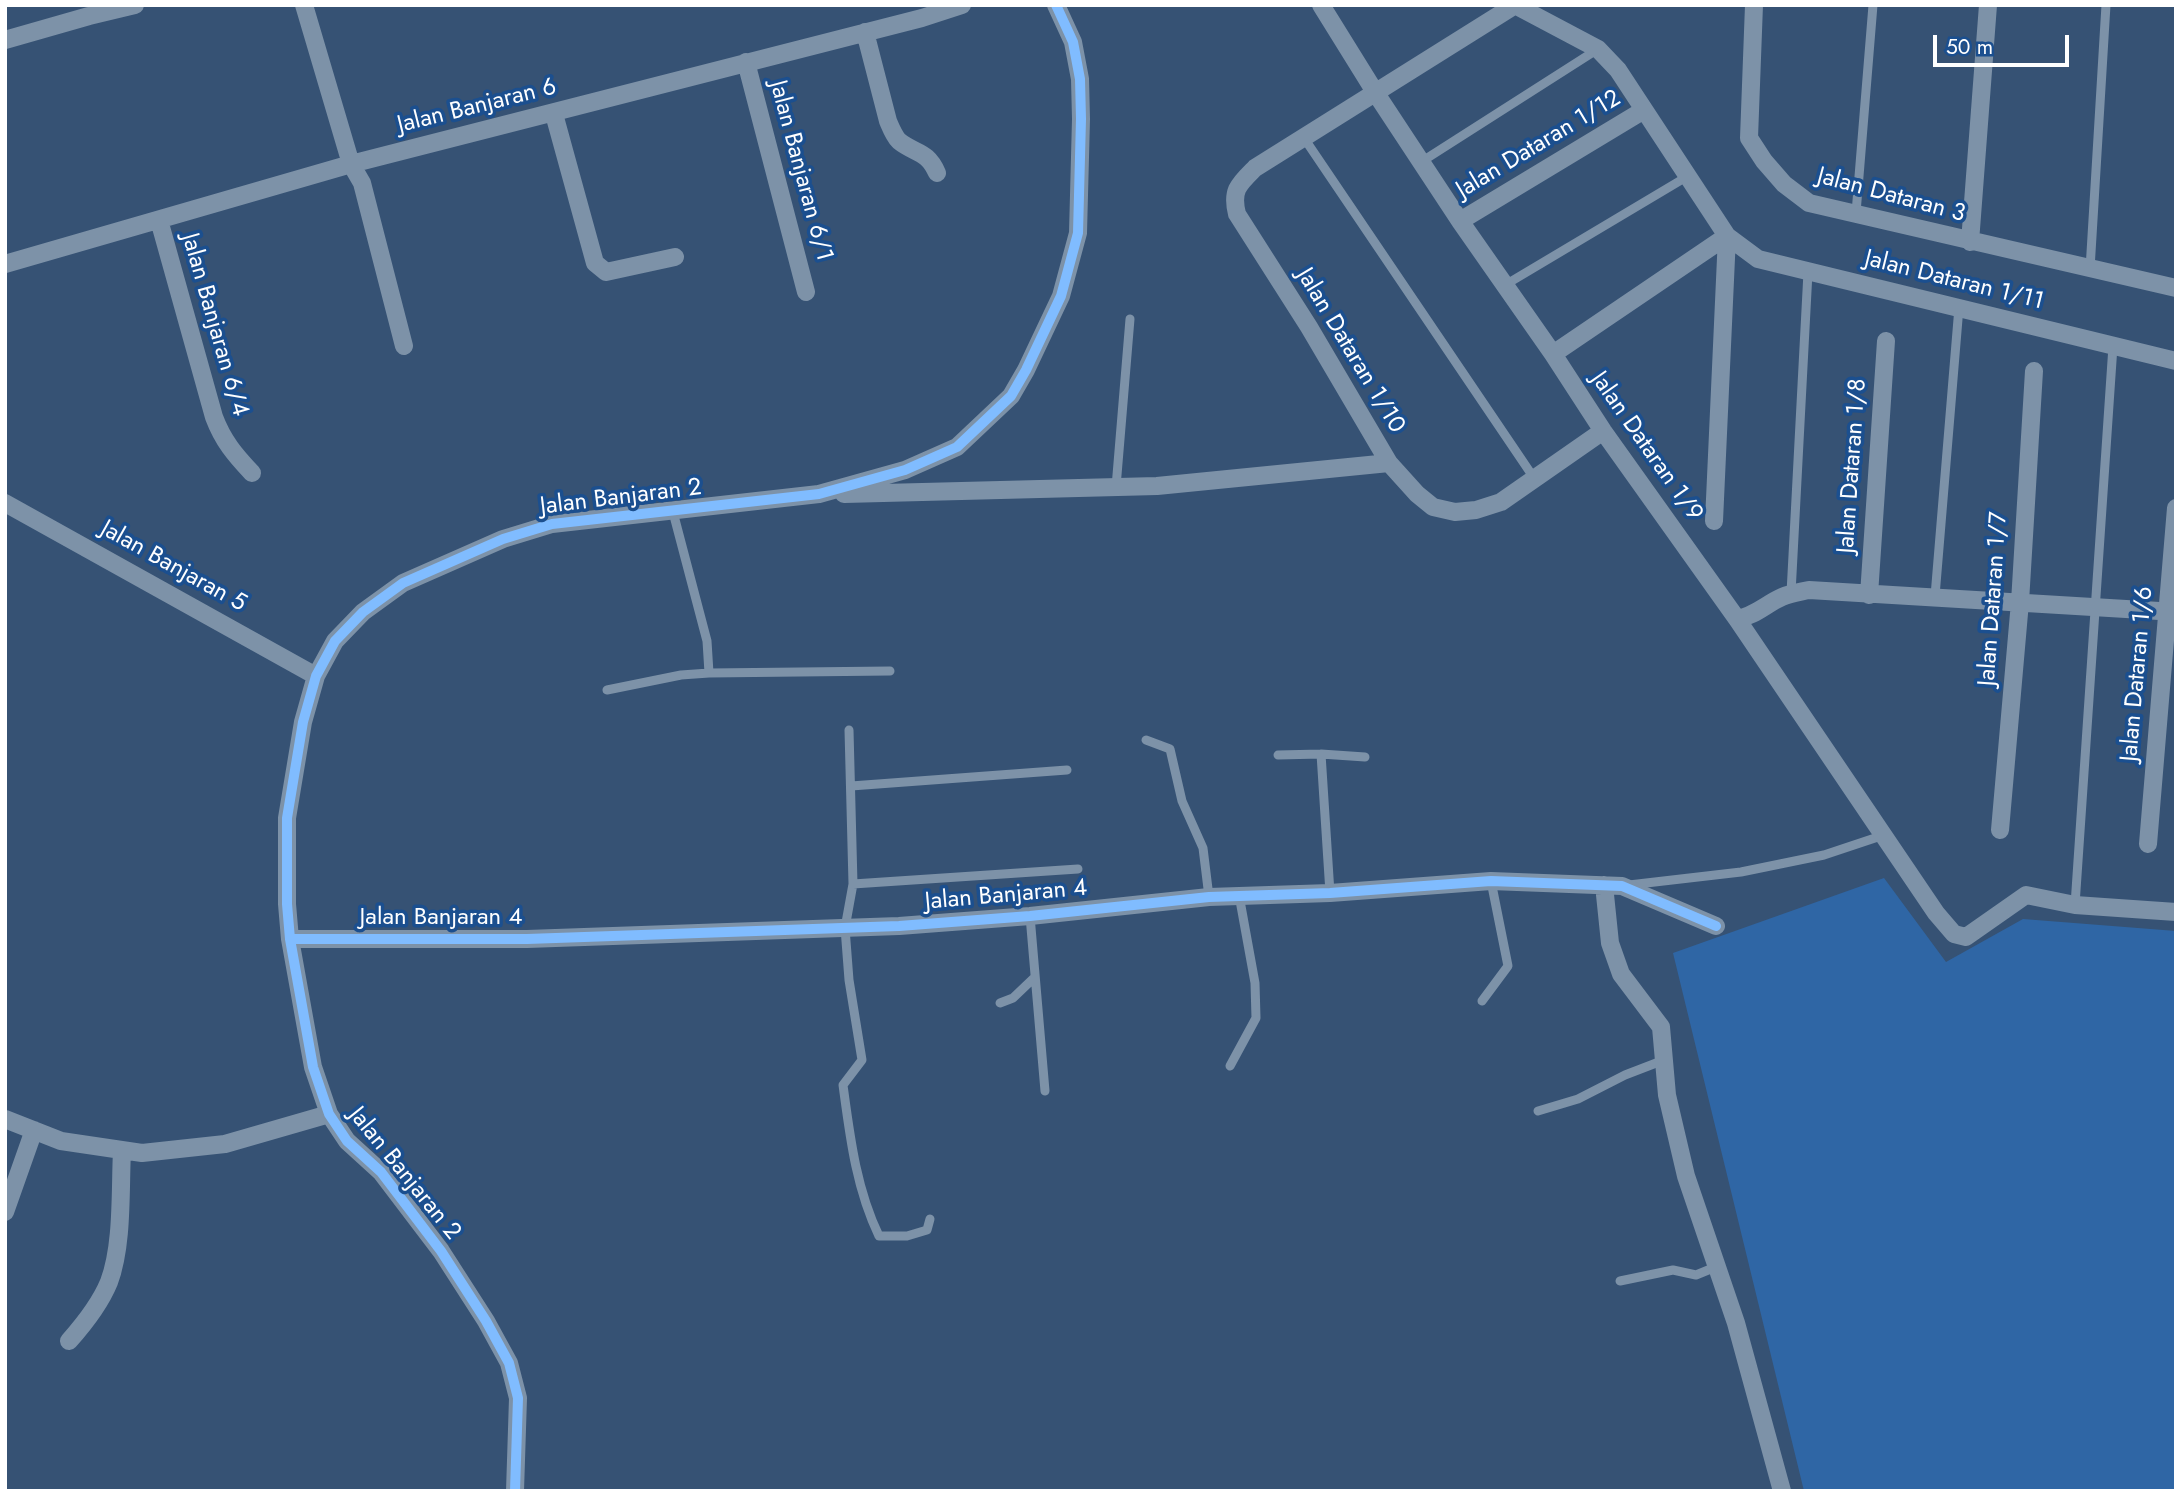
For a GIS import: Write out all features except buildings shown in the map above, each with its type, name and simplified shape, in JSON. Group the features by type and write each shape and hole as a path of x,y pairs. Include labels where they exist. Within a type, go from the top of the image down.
{"street":[{"path":"5,40 114,8 135,5"},
{"path":"304,5 351,164 362,183 404,346"},
{"name":"Jalan Banjaran 6","path":"5,264 351,164 554,114 922,18 962,5"},
{"name":"Jalan Banjaran 2","path":"515,1491 518,1398 509,1363 486,1321 441,1251 381,1172 346,1141 329,1114 313,1067 290,939 287,904 287,818 303,722 316,676 335,641 363,612 402,583 503,539 552,524 819,494 905,470 957,447 1011,396 1026,370 1061,296 1077,233 1080,79 1073,42 1056,5"},
{"name":"Jalan Dataran 1/9","path":"1321,5 1421,162 1553,354 1602,431 1737,620 1936,913 1954,934 1966,937 2026,895 2075,905"},
{"path":"1515,5 1598,50 1618,70 1727,236 1714,521"},
{"name":"Jalan Dataran 1/10","path":"1515,5 1255,168 1238,184 1233,199 1237,214 1309,327 1389,463 1417,494 1433,507 1455,512 1476,510 1501,502 1602,431"},
{"name":"Jalan Dataran 3","path":"1754,5 1749,138 1784,184 1809,203 2176,288"},
{"path":"1970,242 1988,5"},
{"path":"864,32 892,131 898,140 923,153 937,173"},
{"name":"Jalan Banjaran 6/1","path":"746,62 806,292"},
{"name":"Jalan Dataran 1/12","path":"1460,221 1644,110"},
{"path":"554,114 595,262 606,272 675,257"},
{"name":"Jalan Banjaran 6/4","path":"159,220 214,417 231,452 252,473"},
{"path":"1553,354 1727,236"},
{"name":"Jalan Dataran 1/11","path":"1727,236 1758,259 2176,361"},
{"name":"Jalan Dataran 1/8","path":"1869,595 1886,341"},
{"name":"Jalan Dataran 1/7","path":"2000,830 2020,602 2034,371"},
{"path":"819,494 1157,486 1389,463"},
{"name":"Jalan Banjaran 5","path":"5,503 316,676"},
{"name":"Jalan Dataran 1/6","path":"2148,844 2172,612 2176,508"},
{"path":"1737,620 1751,617 1791,593 1809,590 2172,612"},
{"name":"Jalan Banjaran 4","path":"290,939 527,939 899,926 1030,916 1209,897 1491,881 1613,886 1716,926"},
{"path":"1613,886 1610,943 1621,974 1661,1027 1667,1095 1686,1176 1740,1335 1783,1491"},
{"path":"2075,905 2176,912"},
{"path":"5,1119 61,1141 142,1153 225,1144 329,1114"},
{"path":"5,1212 34,1130"},
{"path":"69,1341 97,1306 110,1281 117,1245 122,1150"}],"lane":[{"path":"1856,213 1873,5"},
{"path":"2090,270 2106,5"},
{"path":"1421,162 1598,50"},
{"path":"1304,138 1534,478"},
{"path":"1505,285 1688,176"},
{"path":"1791,593 1808,271"},
{"path":"1935,596 1959,307"},
{"path":"1116,487 1130,319"},
{"path":"2075,905 2113,346"},
{"path":"673,512 706,641 709,673"},
{"path":"607,690 681,675 709,673 890,671"},
{"path":"849,730 853,884 845,928 849,980 862,1060 843,1085 850,1140 866,1209 879,1236 907,1236 927,1230 930,1219"},
{"path":"1146,740 1170,749 1182,801 1203,848 1209,897"},
{"path":"1321,754 1330,892"},
{"path":"1278,755 1365,757"},
{"path":"851,786 1067,770"},
{"path":"1613,886 1741,872 1824,855 1884,835"},
{"path":"853,884 1078,869"},
{"path":"1482,1002 1508,966 1491,881"},
{"path":"1230,1066 1256,1018 1255,983 1239,895"},
{"path":"1030,916 1045,1091"},
{"path":"1000,1003 1013,998 1035,977"},
{"path":"1538,1111 1578,1099 1625,1075 1664,1060"},
{"path":"1620,1281 1673,1270 1696,1275 1718,1266"}],"shaded area":[{"path":"1884,878 1946,962 2023,919 2176,931 2176,1491 1804,1491 1673,953"}],"cycle path":[{"path":"515,1491 518,1398 509,1363 486,1321 441,1251 381,1172 347,1141 329,1114 313,1067 290,939 287,904 287,818 303,722 316,676 335,641 363,612 403,583 503,539 552,524 819,494 905,470 957,447 1011,396 1026,370 1061,296 1078,233 1080,79 1073,42 1056,5"},
{"path":"290,939 527,939 899,926 1030,916 1209,897 1330,893 1491,881 1622,886 1716,926"}]}
